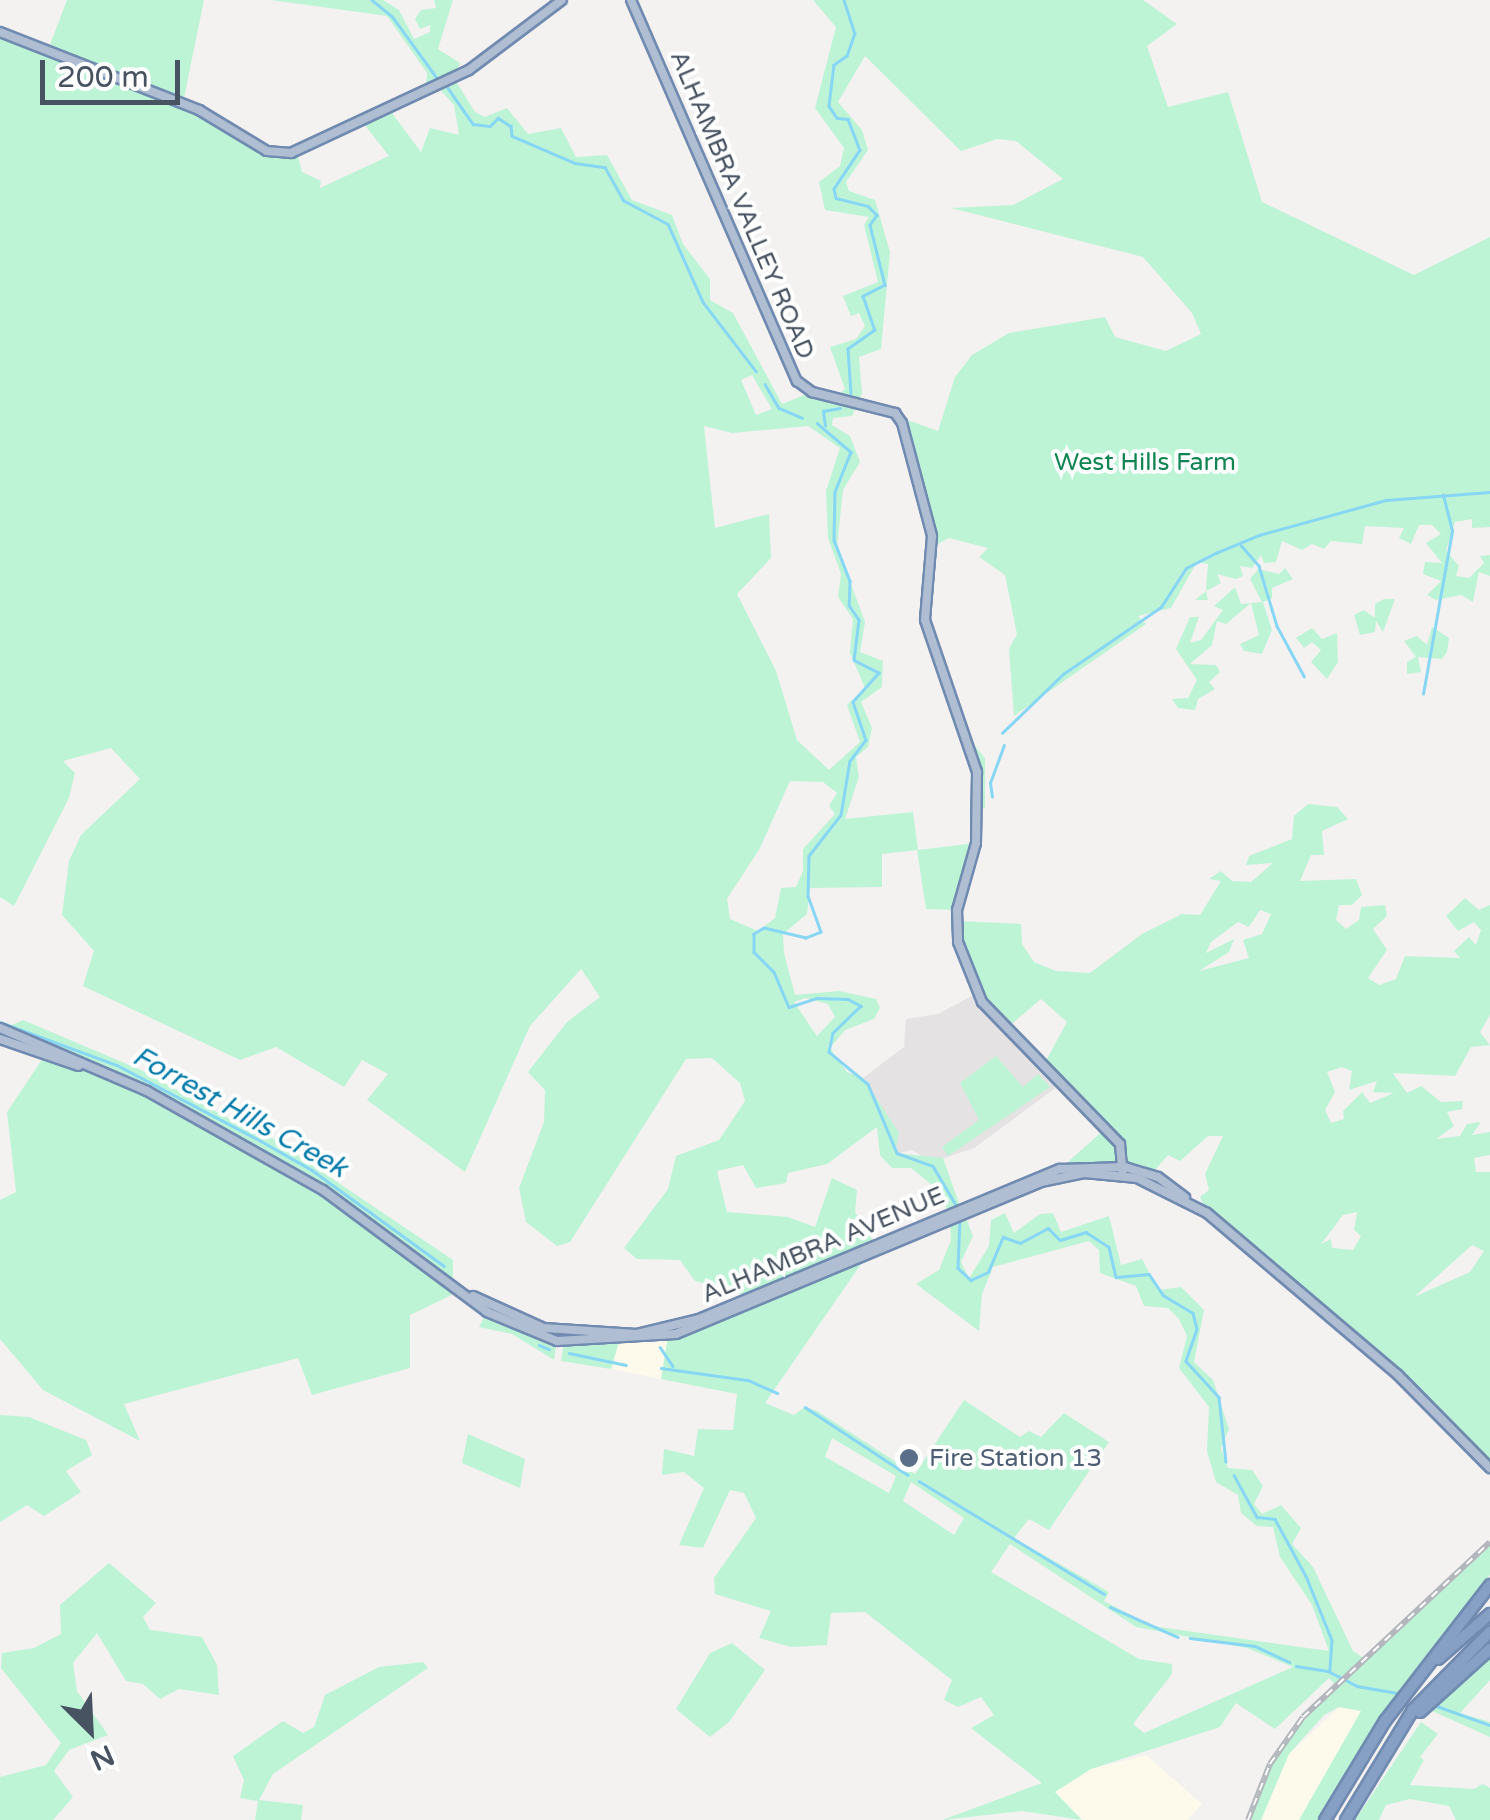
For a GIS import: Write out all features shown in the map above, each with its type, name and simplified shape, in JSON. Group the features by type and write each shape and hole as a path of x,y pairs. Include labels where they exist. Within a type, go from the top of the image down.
{"highway":[{"path":"1325,1820 1390,1712 1490,1585"},
{"path":"1415,1681 1490,1614"},
{"path":"1346,1819 1405,1727 1490,1632"},
{"path":"1430,1695 1490,1649"}],"main road":[{"path":"0,32 199,110 267,151 291,154 469,70 562,0"},
{"name":"ALHAMBRA VALLEY ROAD","path":"631,0 797,381 812,392 895,413 902,423 932,536 925,620 976,772 976,843 957,910 958,942 982,1002 1120,1144 1124,1171"},
{"name":"ALHAMBRA AVENUE","path":"0,1028 147,1091 323,1190 462,1290 544,1328 637,1334 700,1319 1060,1168 1158,1177 1398,1375 1490,1468"},
{"name":"ALHAMBRA AVENUE","path":"0,1040 93,1069"}],"shaded area":[{"path":"977,993 1061,1084 974,1148 932,1162 912,1150 895,1154 863,1078 904,1047 906,1019 938,1014"},
{"path":"668,1336 661,1379 611,1369 619,1342"},
{"path":"1339,1707 1361,1711 1359,1721 1299,1820 1261,1820 1289,1754"},
{"path":"1146,1755 1202,1804 1187,1820 1082,1820 1054,1792 1091,1769"}],"green space":[{"name":"West Hills Farm","path":"67,0 204,0 183,103 267,151 297,152 302,172 321,181 320,188 389,156 360,119 386,105 421,152 430,128 459,135 454,105 436,85 426,89 427,73 387,16 271,0 383,0 399,10 414,39 430,32 430,25 420,29 415,19 421,10 436,8 434,0 453,0 438,49 460,63 454,78 475,112 485,117 507,108 528,134 561,128 576,157 607,155 632,200 672,215 683,244 710,279 710,300 733,313 782,404 812,392 835,398 845,389 830,347 856,339 865,326 859,313 851,316 843,296 878,282 864,225 869,217 825,210 819,182 840,166 844,148 815,108 836,27 813,0 1143,0 1177,24 1147,46 1168,107 1228,92 1262,202 1414,275 1490,237 1490,527 1472,528 1472,519 1455,522 1446,551 1459,566 1456,576 1469,578 1484,563 1480,556 1490,555 1490,576 1479,572 1473,602 1461,595 1436,600 1427,595 1441,581 1423,574 1425,562 1442,563 1426,543 1441,534 1432,525 1419,525 1411,544 1399,538 1404,528 1365,526 1362,544 1331,541 1324,549 1312,544 1302,550 1282,541 1276,562 1264,563 1261,555 1252,568 1240,566 1243,576 1236,579 1217,574 1221,583 1206,591 1208,564 1197,562 1171,608 1138,616 1146,624 1014,716 1009,649 1017,634 1005,575 979,557 988,548 949,538 936,545 928,617 944,657 961,729 985,758 985,808 979,809 974,758 958,730 925,620 932,536 899,417 938,431 955,377 972,355 1009,333 1105,317 1115,337 1166,351 1201,334 1192,313 1143,257 951,208 1013,205 1063,179 1016,141 997,139 961,151 865,56 838,102 862,130 868,150 846,182 849,191 875,200 890,252 881,349 859,357 862,393 852,416 833,418 832,425 850,436 860,462 843,490 837,546 865,622 860,652 883,661 882,687 861,702 872,728 868,747 856,757 859,777 845,819 913,812 918,850 976,843 980,852 957,921 1021,924 1022,944 1034,962 1056,971 1090,973 1142,934 1182,914 1200,915 1221,881 1209,879 1221,871 1232,881 1251,882 1273,863 1246,865 1249,856 1292,839 1294,816 1308,804 1337,807 1348,819 1322,831 1324,855 1311,855 1300,881 1356,879 1362,895 1352,905 1339,905 1336,920 1346,929 1359,920 1361,907 1385,905 1387,916 1373,929 1387,950 1368,978 1379,985 1396,979 1405,956 1460,958 1454,951 1469,937 1476,945 1481,930 1474,922 1458,931 1446,916 1465,898 1479,910 1490,905 1490,1015 1480,1032 1490,1045 1471,1047 1455,1076 1393,1073 1407,1093 1421,1086 1441,1102 1463,1101 1462,1109 1447,1112 1454,1126 1436,1139 1460,1136 1467,1124 1481,1122 1472,1135 1490,1132 1490,1155 1474,1158 1476,1172 1490,1172 1490,1468 1398,1375 1207,1213 1200,1197 1209,1190 1205,1174 1223,1136 1208,1136 1180,1161 1168,1155 1156,1169 1060,1169 1105,1129 1043,1066 1067,1022 1041,999 1007,1028 982,1002 958,942 956,928 957,910 926,909 917,850 882,854 882,887 810,888 807,914 783,934 784,953 795,995 839,991 876,999 880,1008 874,1019 845,1030 830,1048 847,1072 863,1078 899,1133 895,1153 943,1158 961,1209 949,1213 938,1190 911,1168 892,1168 880,1155 877,1127 827,1164 788,1173 786,1183 756,1188 743,1165 717,1171 727,1212 788,1217 815,1227 832,1178 857,1190 855,1212 875,1244 753,1297 695,1281 680,1260 637,1259 624,1248 668,1189 676,1156 719,1140 745,1101 740,1083 712,1058 686,1059 570,1242 557,1246 526,1222 519,1188 544,1122 545,1090 528,1072 567,1022 600,997 581,969 530,1026 465,1172 367,1100 388,1074 362,1060 344,1087 276,1047 240,1060 83,986 94,951 62,915 69,861 81,835 140,779 111,748 63,761 75,773 69,798 14,906 0,897 0,32 48,50","holes":["752,375 772,409 756,415 741,380","704,426 732,433 808,426 840,448 826,491 828,538 841,574 838,597 853,619 850,653 865,688 847,705 860,742 829,770 797,740 776,671 737,594 771,558 769,514 715,528","790,781 823,782 837,793 829,806 835,814 803,849 803,871 796,887 781,888 775,918 758,931 730,919 727,899 760,848","1260,910 1271,914 1262,934 1243,940 1249,958 1199,971 1229,952 1234,939 1206,953 1211,942 1238,922 1249,927","806,998 828,1004 835,1017 817,1036 794,1002","1342,1067 1352,1071 1349,1090 1377,1081 1373,1092 1394,1093 1370,1103 1362,1092 1343,1111 1344,1119 1331,1123 1325,1110 1335,1092 1327,1072","1357,1212 1354,1230 1361,1236 1353,1250 1332,1248 1331,1239 1321,1244 1343,1215","1472,1245 1484,1251 1470,1272 1414,1297"]},
{"path":"1285,568 1293,579 1272,588 1272,598 1263,602 1272,630 1262,654 1244,651 1240,644 1259,635 1251,603 1262,602 1250,579 1258,569 1279,574"},
{"path":"1235,587 1241,604 1251,603 1226,624 1217,621 1212,645 1190,664 1216,665 1220,672 1209,682 1215,689 1198,699 1195,710 1178,708 1172,699 1188,698 1197,680 1176,649 1190,617 1199,617 1190,643 1201,640 1223,610 1214,606"},
{"path":"1395,599 1383,632 1376,621 1375,632 1360,635 1354,615 1364,610 1375,618 1375,604"},
{"path":"1432,627 1449,638 1447,652 1442,659 1418,657 1421,672 1407,674 1407,662 1416,657 1404,641 1417,636 1427,645"},
{"path":"1312,628 1322,639 1337,633 1338,662 1327,679 1311,662 1321,650 1312,642 1304,648 1296,638"},
{"path":"23,1020 141,1070 235,1122 251,1124 453,1260 453,1283 462,1290 410,1315 410,1368 312,1395 298,1358 124,1404 140,1441 43,1390 0,1339 0,1200 16,1192 7,1112 43,1058 87,1068 3,1029"},
{"path":"996,1056 1023,1087 1038,1074 1050,1087 948,1156 942,1147 979,1120 960,1083"},
{"path":"964,1213 973,1236 961,1262 969,1278 989,1246 991,1220 1005,1213 1014,1233 1040,1214 1053,1213 1061,1232 1109,1216 1121,1265 1142,1259 1158,1290 1181,1287 1204,1310 1194,1362 1213,1380 1229,1429 1221,1448 1228,1468 1252,1470 1263,1486 1254,1504 1262,1514 1281,1505 1301,1528 1292,1544 1313,1567 1353,1651 1364,1658 1490,1546 1490,1575 1377,1720 1318,1820 1299,1820 1361,1711 1339,1707 1324,1715 1289,1754 1261,1820 1248,1820 1274,1756 1335,1685 1329,1678 1275,1729 1236,1703 1220,1727 1091,1769 1055,1792 1082,1820 1022,1811 942,1820 1042,1783 971,1728 994,1715 981,1697 958,1707 944,1700 952,1680 865,1612 831,1613 827,1645 791,1647 759,1638 771,1611 715,1594 714,1578 756,1518 744,1493 730,1490 703,1548 679,1545 704,1488 684,1472 662,1475 664,1449 694,1456 698,1429 733,1430 737,1394 661,1379 668,1336 868,1254 765,1403 794,1415 805,1407 817,1411 915,1474 964,1400 1020,1437 1029,1431 1041,1437 1064,1413 1109,1442 1049,1530 1029,1519 1014,1538 1109,1592 1104,1601 1152,1626 1329,1651 1312,1605 1280,1557 1273,1527 1257,1526 1241,1513 1238,1495 1216,1482 1207,1451 1209,1407 1179,1368 1187,1336 1179,1319 1168,1308 1144,1306 1136,1286 1100,1273 1099,1250 1089,1241 993,1267 982,1294 979,1331 916,1284 939,1270 951,1240 950,1219","holes":["832,1438 896,1476 889,1493 825,1457","911,1482 964,1518 954,1535 903,1501","1010,1544 1136,1627 1247,1648 1293,1667 1144,1733 1133,1724 1172,1674 1172,1664 1139,1659 991,1572"]},
{"path":"487,1312 557,1341 554,1360 512,1334 479,1327"},
{"path":"564,1342 619,1342 611,1369 561,1361"},
{"path":"0,1415 29,1417 86,1440 92,1455 66,1471 81,1492 44,1516 27,1505 0,1522"},
{"path":"468,1434 525,1459 520,1488 462,1463"},
{"path":"109,1563 156,1603 143,1617 150,1630 202,1637 217,1665 219,1695 179,1689 160,1699 143,1684 126,1681 97,1633 73,1663 77,1691 108,1735 69,1750 54,1771 73,1797 53,1820 0,1820 0,1777 46,1765 61,1743 1,1668 2,1653 34,1648 61,1634 60,1605"},
{"path":"732,1643 765,1670 729,1722 710,1737 676,1709 710,1653"},
{"path":"1490,1655 1490,1680 1460,1713 1490,1722 1490,1737 1430,1710"},
{"path":"423,1662 428,1668 273,1774 259,1800 303,1805 301,1820 255,1820 258,1801 240,1798 244,1780 233,1756 283,1721 303,1733 314,1727 325,1695 379,1667"},
{"path":"1421,1722 1438,1734 1420,1757 1424,1760 1410,1785 1474,1789 1483,1784 1490,1788 1490,1820 1456,1820 1449,1806 1410,1799 1386,1805 1379,1820 1355,1820"}],"waterway":[{"path":"372,0 392,16 437,78"},
{"path":"844,0 855,33 847,56 834,65 829,106 837,118 848,119 860,150 834,189 836,198 868,206 877,215 870,225 885,285 863,296 875,330 848,349 851,393"},
{"path":"448,88 473,124 490,126 498,118 511,126 512,136 575,163 605,167 623,200 668,224 703,302 756,371"},
{"path":"765,384 779,408 802,418"},
{"path":"825,426 823,411 840,408"},
{"path":"817,423 851,452 835,492 834,540 850,581 849,605 859,620 854,660 879,673 853,702 866,740 850,761 841,815 809,856 808,896 821,932 806,938 764,928 754,934 754,952 774,972 789,1007 817,998 848,999 861,1006 833,1033 829,1052 868,1084 897,1153 933,1166 959,1210"},
{"path":"1002,733 1063,674 1161,607 1186,568 1216,553 1259,535 1386,500 1490,492"},
{"path":"1423,694 1452,531 1443,495"},
{"path":"1241,545 1259,566 1277,626 1304,676"},
{"path":"992,797 990,783 1004,745"},
{"name":"Forrest Hills Creek","path":"0,1022 117,1065 261,1141 312,1170 444,1266"},
{"path":"960,1218 958,1268 971,1280 988,1272 1003,1237 1020,1243 1048,1228 1060,1240 1086,1232 1109,1247 1116,1277 1149,1274 1163,1295 1193,1313 1197,1329 1186,1361 1219,1397 1226,1462"},
{"path":"539,1345 549,1349"},
{"name":"Forrest Hills Creek","path":"660,1347 673,1366"},
{"path":"569,1353 626,1365"},
{"path":"661,1368 748,1380 777,1393"},
{"path":"805,1407 908,1475"},
{"path":"1234,1475 1257,1517 1275,1519 1306,1576 1332,1640 1330,1672 1357,1686 1398,1693"},
{"path":"919,1481 1104,1594"},
{"path":"1110,1607 1178,1637"},
{"path":"1190,1638 1255,1646 1290,1662"},
{"path":"1296,1666 1328,1671"},
{"path":"1434,1705 1490,1725"}],"railway":[{"path":"1248,1820 1270,1764 1303,1717 1490,1542"}],"place":[{"name":"Fire Station 13","path":"909,1458"}]}
